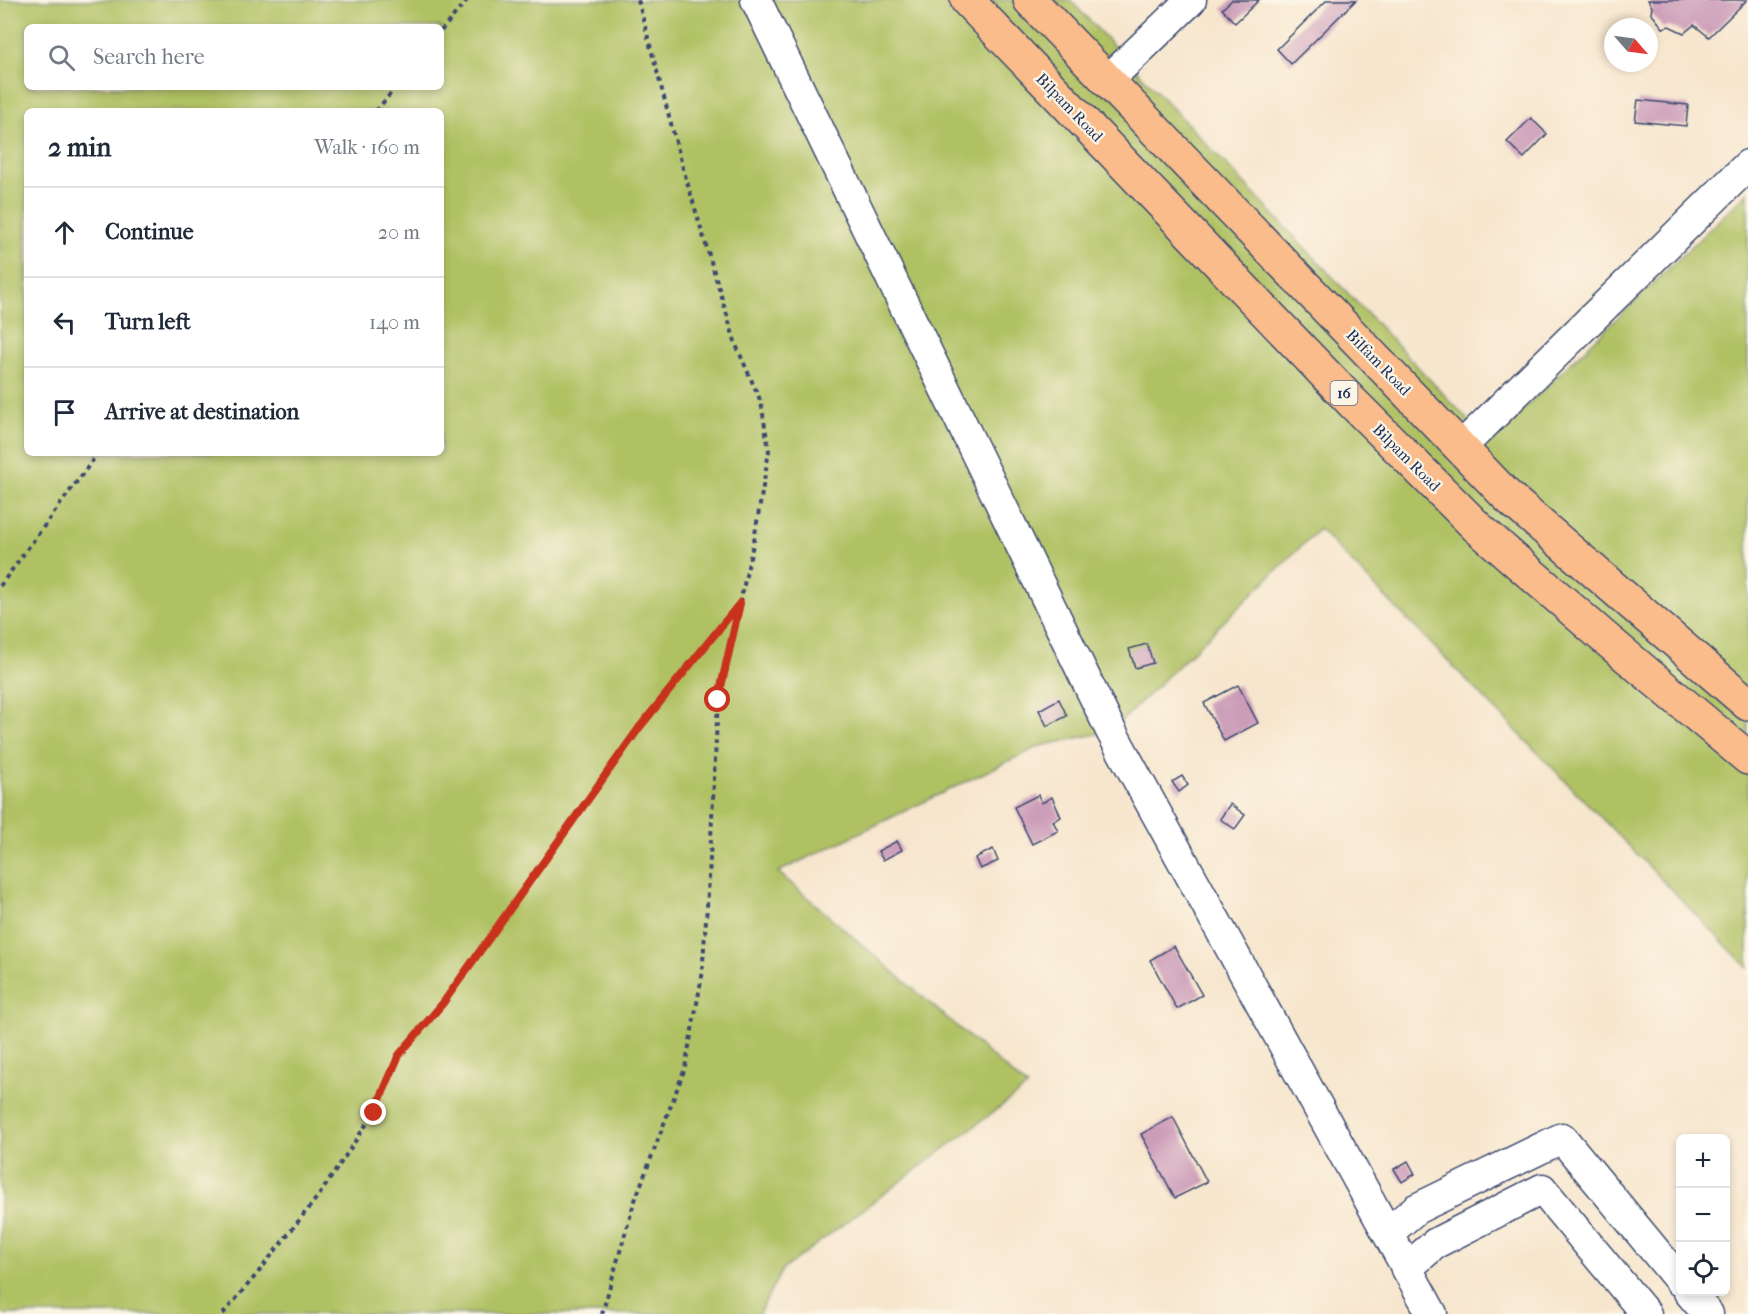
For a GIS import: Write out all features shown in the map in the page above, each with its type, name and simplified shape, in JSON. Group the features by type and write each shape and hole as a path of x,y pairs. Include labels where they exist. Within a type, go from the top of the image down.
{"main road":[{"name":"Bilpam Road","path":"967,0 1351,401 1477,527 1748,758"},
{"name":"Bilfam Road","path":"1030,0 1507,496 1748,704"}],"street":[{"path":"756,0 1111,731 1432,1314"},
{"path":"1107,81 1191,0"},
{"path":"1461,447 1748,165"},
{"path":"1388,1233 1416,1209 1562,1138 1676,1276"},
{"path":"1406,1269 1436,1243 1542,1189 1646,1314"},
{"path":"1692,1296 1708,1314"}],"path":[{"path":"444,27 467,0"},
{"path":"602,1314 634,1203 685,1068 702,976 718,700 754,540 769,451 761,402 736,345 682,165 638,0"},
{"path":"378,108 394,90"},
{"path":"0,586 96,456"},
{"path":"223,1314 329,1181 374,1113 399,1055 443,1003 639,728 740,603"}],"green space":[{"path":"0,0 1070,0 1489,442 1748,192 1748,968 1319,529 1111,731 1040,746 778,872 1027,1087 782,1270 759,1314 0,1314"}],"building":[{"path":"1232,0 1259,0 1235,23 1222,9"},
{"path":"1327,0 1356,0 1291,64 1277,49"},
{"path":"1648,0 1747,0 1709,37 1694,25 1684,33 1669,26 1663,28 1658,18 1651,13 1652,7"},
{"path":"1638,100 1688,105 1686,126 1635,121"},
{"path":"1531,118 1547,134 1524,158 1507,142"},
{"path":"1147,644 1153,663 1135,668 1129,649"},
{"path":"1238,685 1258,723 1224,741 1204,703"},
{"path":"1059,699 1067,716 1047,726 1039,710"},
{"path":"1182,776 1188,785 1179,792 1172,782"},
{"path":"1038,795 1042,803 1052,797 1061,817 1053,821 1058,831 1032,844 1014,807"},
{"path":"1230,804 1245,815 1235,829 1220,819"},
{"path":"897,841 902,850 883,860 878,851"},
{"path":"993,849 998,861 980,869 975,858"},
{"path":"1174,946 1202,995 1177,1009 1150,960"},
{"path":"1173,1117 1207,1182 1175,1198 1141,1134"},
{"path":"1408,1161 1415,1174 1402,1182 1394,1169"}],"route":[{"path":"374,1113 399,1055 443,1003 639,728 740,603 718,700"}]}
